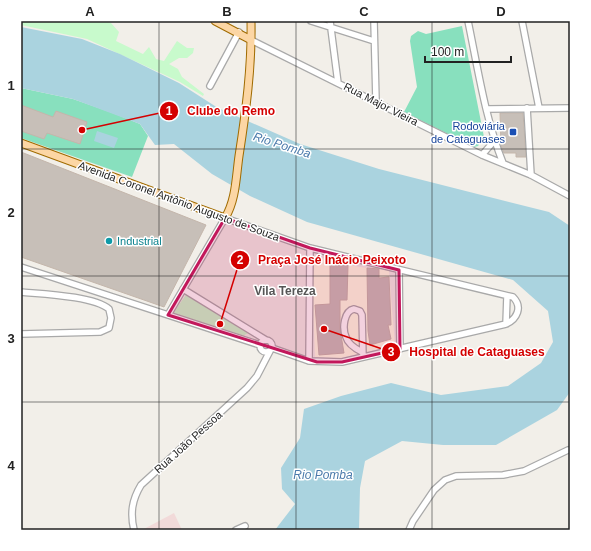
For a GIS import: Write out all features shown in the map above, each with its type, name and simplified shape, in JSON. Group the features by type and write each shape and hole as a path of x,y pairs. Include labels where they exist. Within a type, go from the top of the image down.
{"main road":[{"name":"Rua Major Vieira","path":"215,21 252,40"},
{"path":"225,218 233,200 246,114 252,40 251,21"},
{"name":"Avenida Coronel Antônio Augusto de Souza","path":"21,143 225,218"}],"street":[{"path":"311,21 374,41"},
{"path":"330,21 338,82"},
{"path":"374,21 376,101"},
{"path":"468,21 494,140 503,164"},
{"path":"522,21 539,108"},
{"path":"210,86 239,32"},
{"name":"Rua Major Vieira","path":"252,40 482,155 531,175 570,196"},
{"path":"527,108 531,175"},
{"path":"487,109 570,108"},
{"path":"482,155 494,140"},
{"path":"168,315 225,218"},
{"name":"Avenida Coronel Antônio Augusto de Souza","path":"225,218 310,248 507,296"},
{"path":"310,248 310,361"},
{"path":"21,267 168,315 260,347 266,352 271,350 310,361 342,362 362,354 400,349 506,324 515,318 518,309 515,300 507,296 506,324"},
{"path":"399,270 400,349"},
{"path":"183,289 271,342 271,350"},
{"path":"21,292 93,301 105,305 111,314 108,328 100,332 21,334"},
{"path":"354,309 360,311 362,315 362,354 346,337 346,315 348,311 354,309"},
{"path":"260,347 266,340"},
{"path":"260,347 264,363"},
{"name":"Rua João Pessoa","path":"134,530 132,509 133,500 141,485 247,388 257,376 271,350"},
{"path":"409,530 412,521 434,490 445,480 456,476 504,475 524,471 569,451"},
{"path":"236,530 245,526"}],"highlighted area":[{"path":"225,218 310,248 399,270 400,349 342,362 317,362 168,315"}],"shaded area":[{"path":"311,255 348,265 379,268 389,271 395,345 341,358 315,357"},
{"path":"174,513 182,530 142,530"}],"green space":[{"path":"21,21 105,21 111,23 119,32 116,41 143,54 149,47 156,59 164,61 177,41 187,48 194,48 193,53 187,58 179,58 169,64 178,69 182,77 204,94 203,96 180,82 87,39 21,25"},
{"path":"462,26 484,137 478,146 474,147 404,112 417,87 410,41 411,36 418,31 426,34"},
{"path":"21,88 73,99 140,124 148,136 132,177 21,138"},
{"path":"186,295 250,332 243,336 173,313"}],"water":[{"name":"Rio Pomba","path":"21,27 82,39 120,54 179,83 218,108 300,144 379,169 549,212 570,226 570,392 557,410 496,445 443,445 402,441 365,461 360,488 359,530 275,530 295,504 282,489 281,468 300,438 304,409 341,396 391,383 441,395 508,386 541,363 553,342 548,311 513,280 307,222 250,196 212,174 174,144 155,145 140,124 73,99 21,88"},
{"path":"97,131 118,138 114,148 94,141"}],"building":[{"path":"21,105 53,117 56,111 87,122 80,144 47,133 44,139 21,131"},
{"name":"Rodoviária de Cataguases","path":"500,113 523,113 526,157 516,157 516,153 504,153 501,146"},
{"name":"Industrial","path":"21,152 206,225 164,307 21,257"},
{"path":"330,260 348,265 347,300 340,300 340,329 344,353 319,355 315,305 330,304"},
{"path":"367,268 379,269 379,278 389,277 391,325 388,325 391,339 370,345 368,331"}],"place":[{"name":"Clube do Remo","path":"82,130"},
{"name":"Rodoviária de Cataguases","path":"513,132"},
{"name":"Industrial","path":"109,241"},
{"name":"Praça José Inácio Peixoto","path":"220,324"},
{"name":"Hospital de Cataguases","path":"324,329"}],"district":[{"name":"Vila Tereza","path":"285,291"}]}
